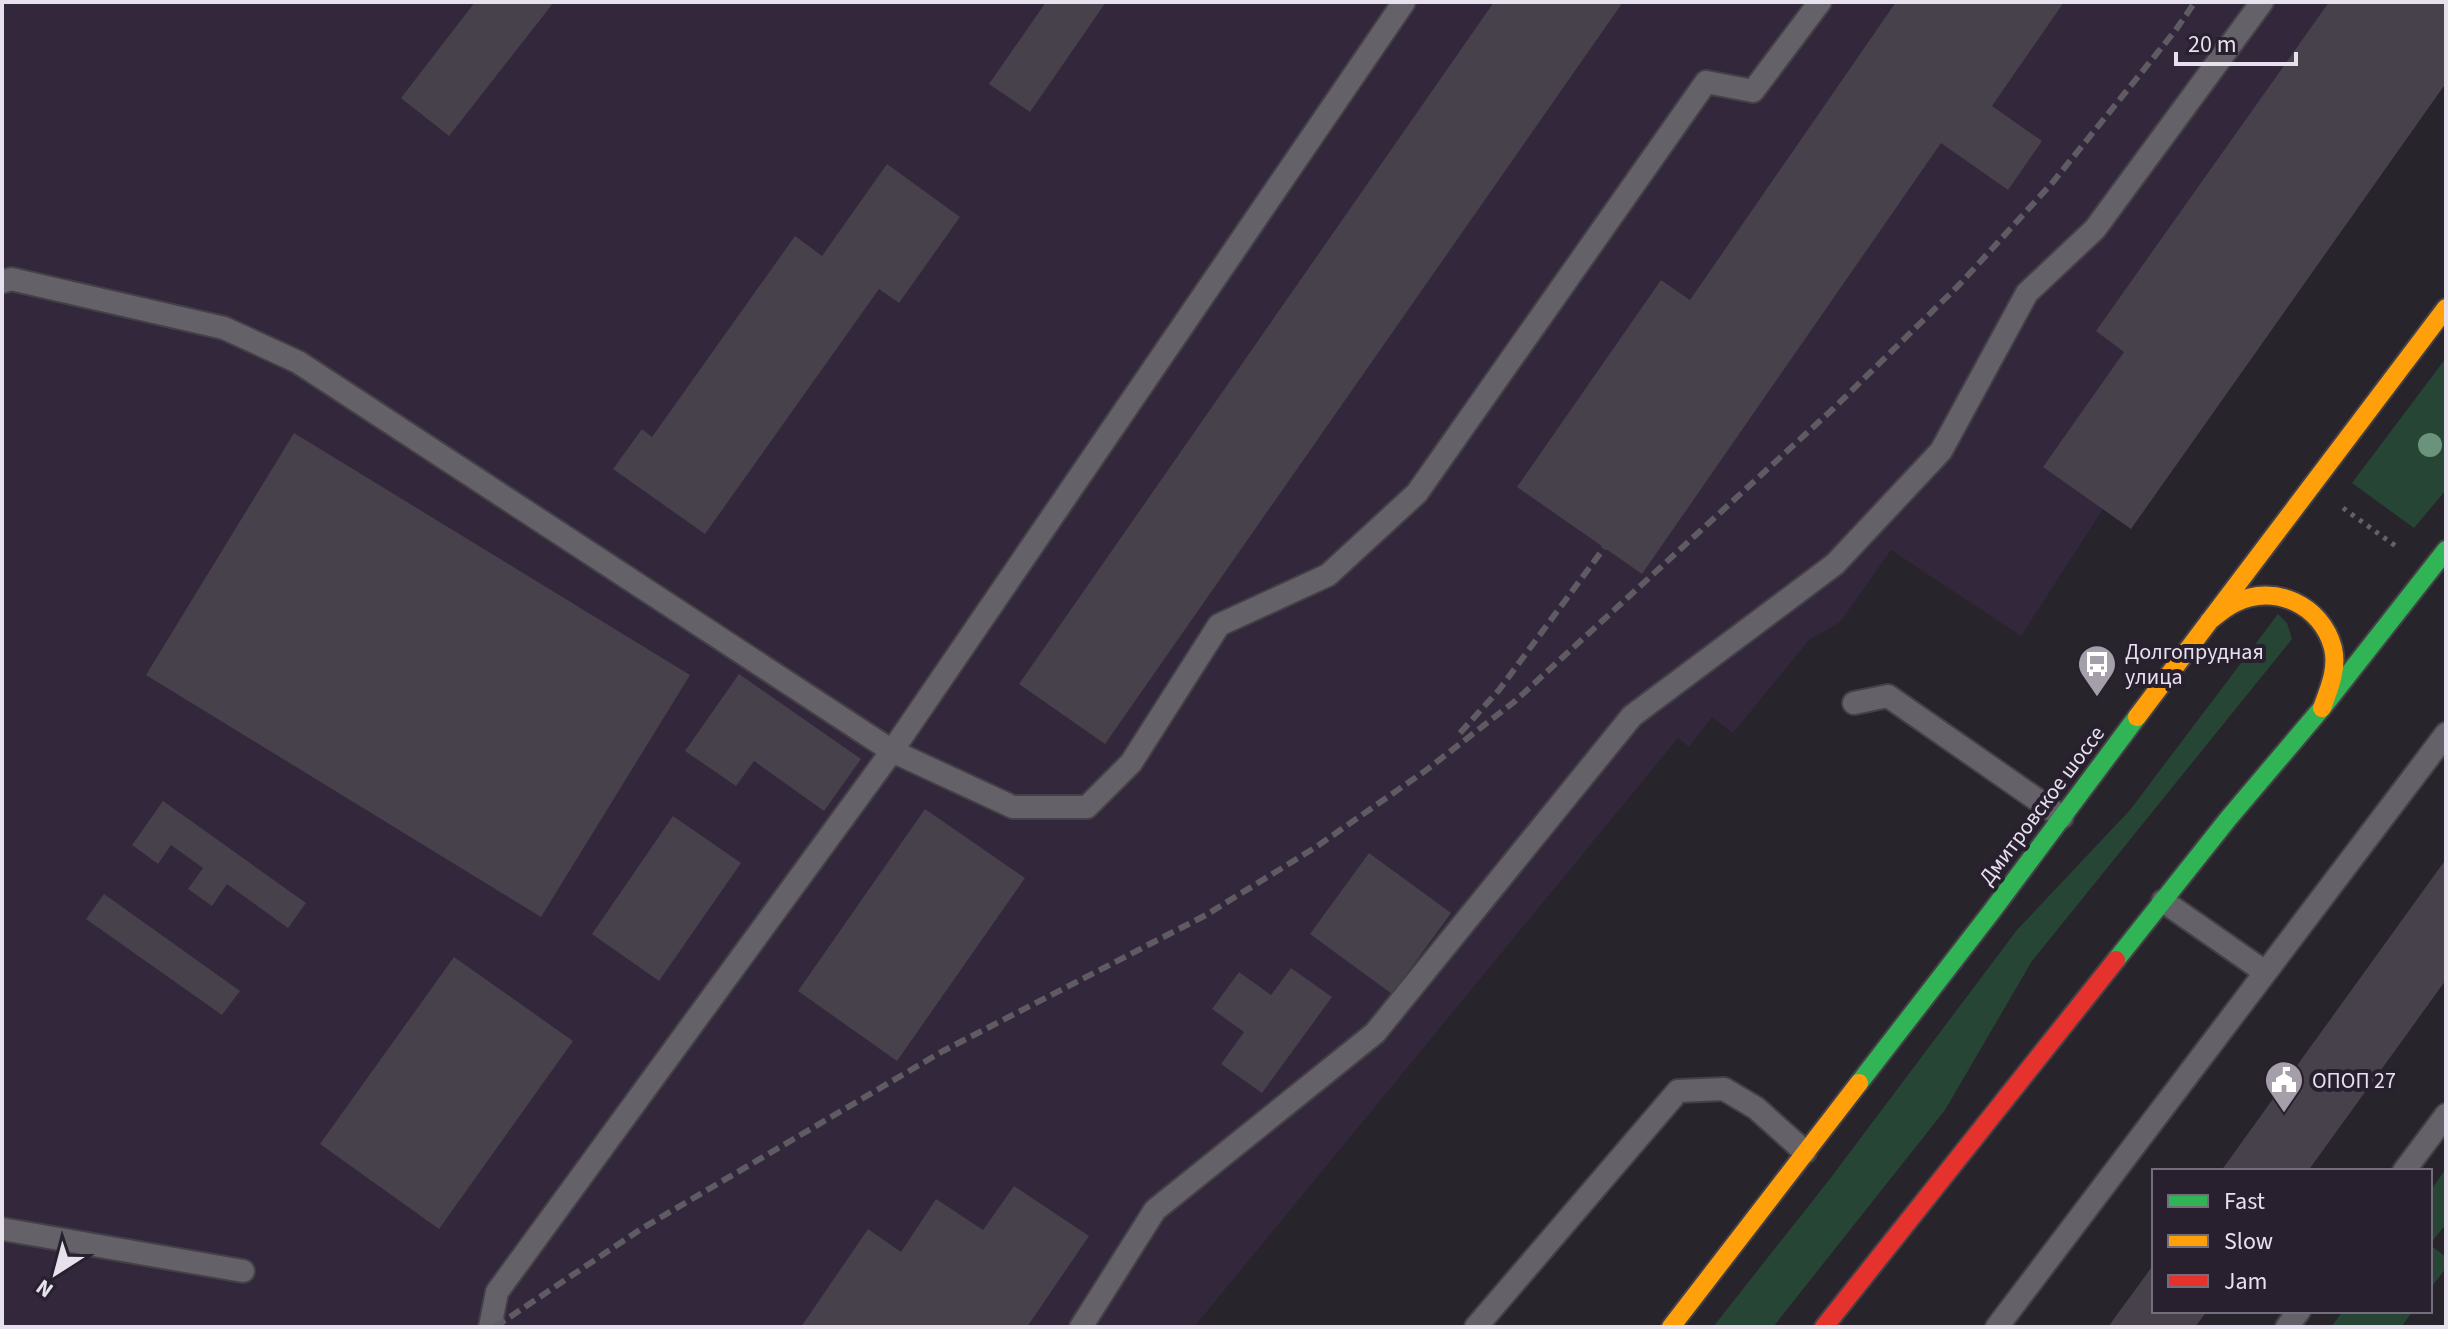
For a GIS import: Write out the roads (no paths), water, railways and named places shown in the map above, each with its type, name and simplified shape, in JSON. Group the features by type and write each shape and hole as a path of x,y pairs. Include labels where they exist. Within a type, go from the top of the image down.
{"main road":[{"name":"Дмитровское шоссе","path":"1671,1327 2062,817 2446,308"},
{"path":"1824,1327 2446,550"},
{"path":"2209,621 2223,607 2241,598 2261,594 2290,599 2316,615 2328,631 2335,650 2336,670 2332,690 2322,708"}],"lane":[{"path":"490,1327 497,1292 892,751 1404,2"},
{"path":"5,280 224,328 298,362 892,751 1013,807 1087,807 1131,763 1219,625 1328,575 1417,493 1706,82 1753,91 1820,2"},
{"path":"1081,1327 1155,1210 1375,1033 1632,716 1835,564 1941,451 2027,293 2095,229 2262,2"},
{"path":"1854,703 1888,696 2062,817"},
{"path":"1997,1327 2446,734"},
{"path":"2163,901 2265,972"},
{"path":"1476,1327 1678,1091 1724,1089 1756,1108 1805,1152"},
{"path":"2406,1169 2446,1115"},
{"path":"2,1229 243,1271"}],"railway":[{"path":"495,1327 641,1229 943,1051 1206,915 1316,847 1425,771 1514,702 1834,408 1959,285 2053,182 2195,2"},
{"path":"1460,733 1499,690 1604,548"}],"place":[{"name":"Долгопрудная улица","path":"2097,698"},
{"name":"ОПОП 27","path":"2284,1114"}]}
